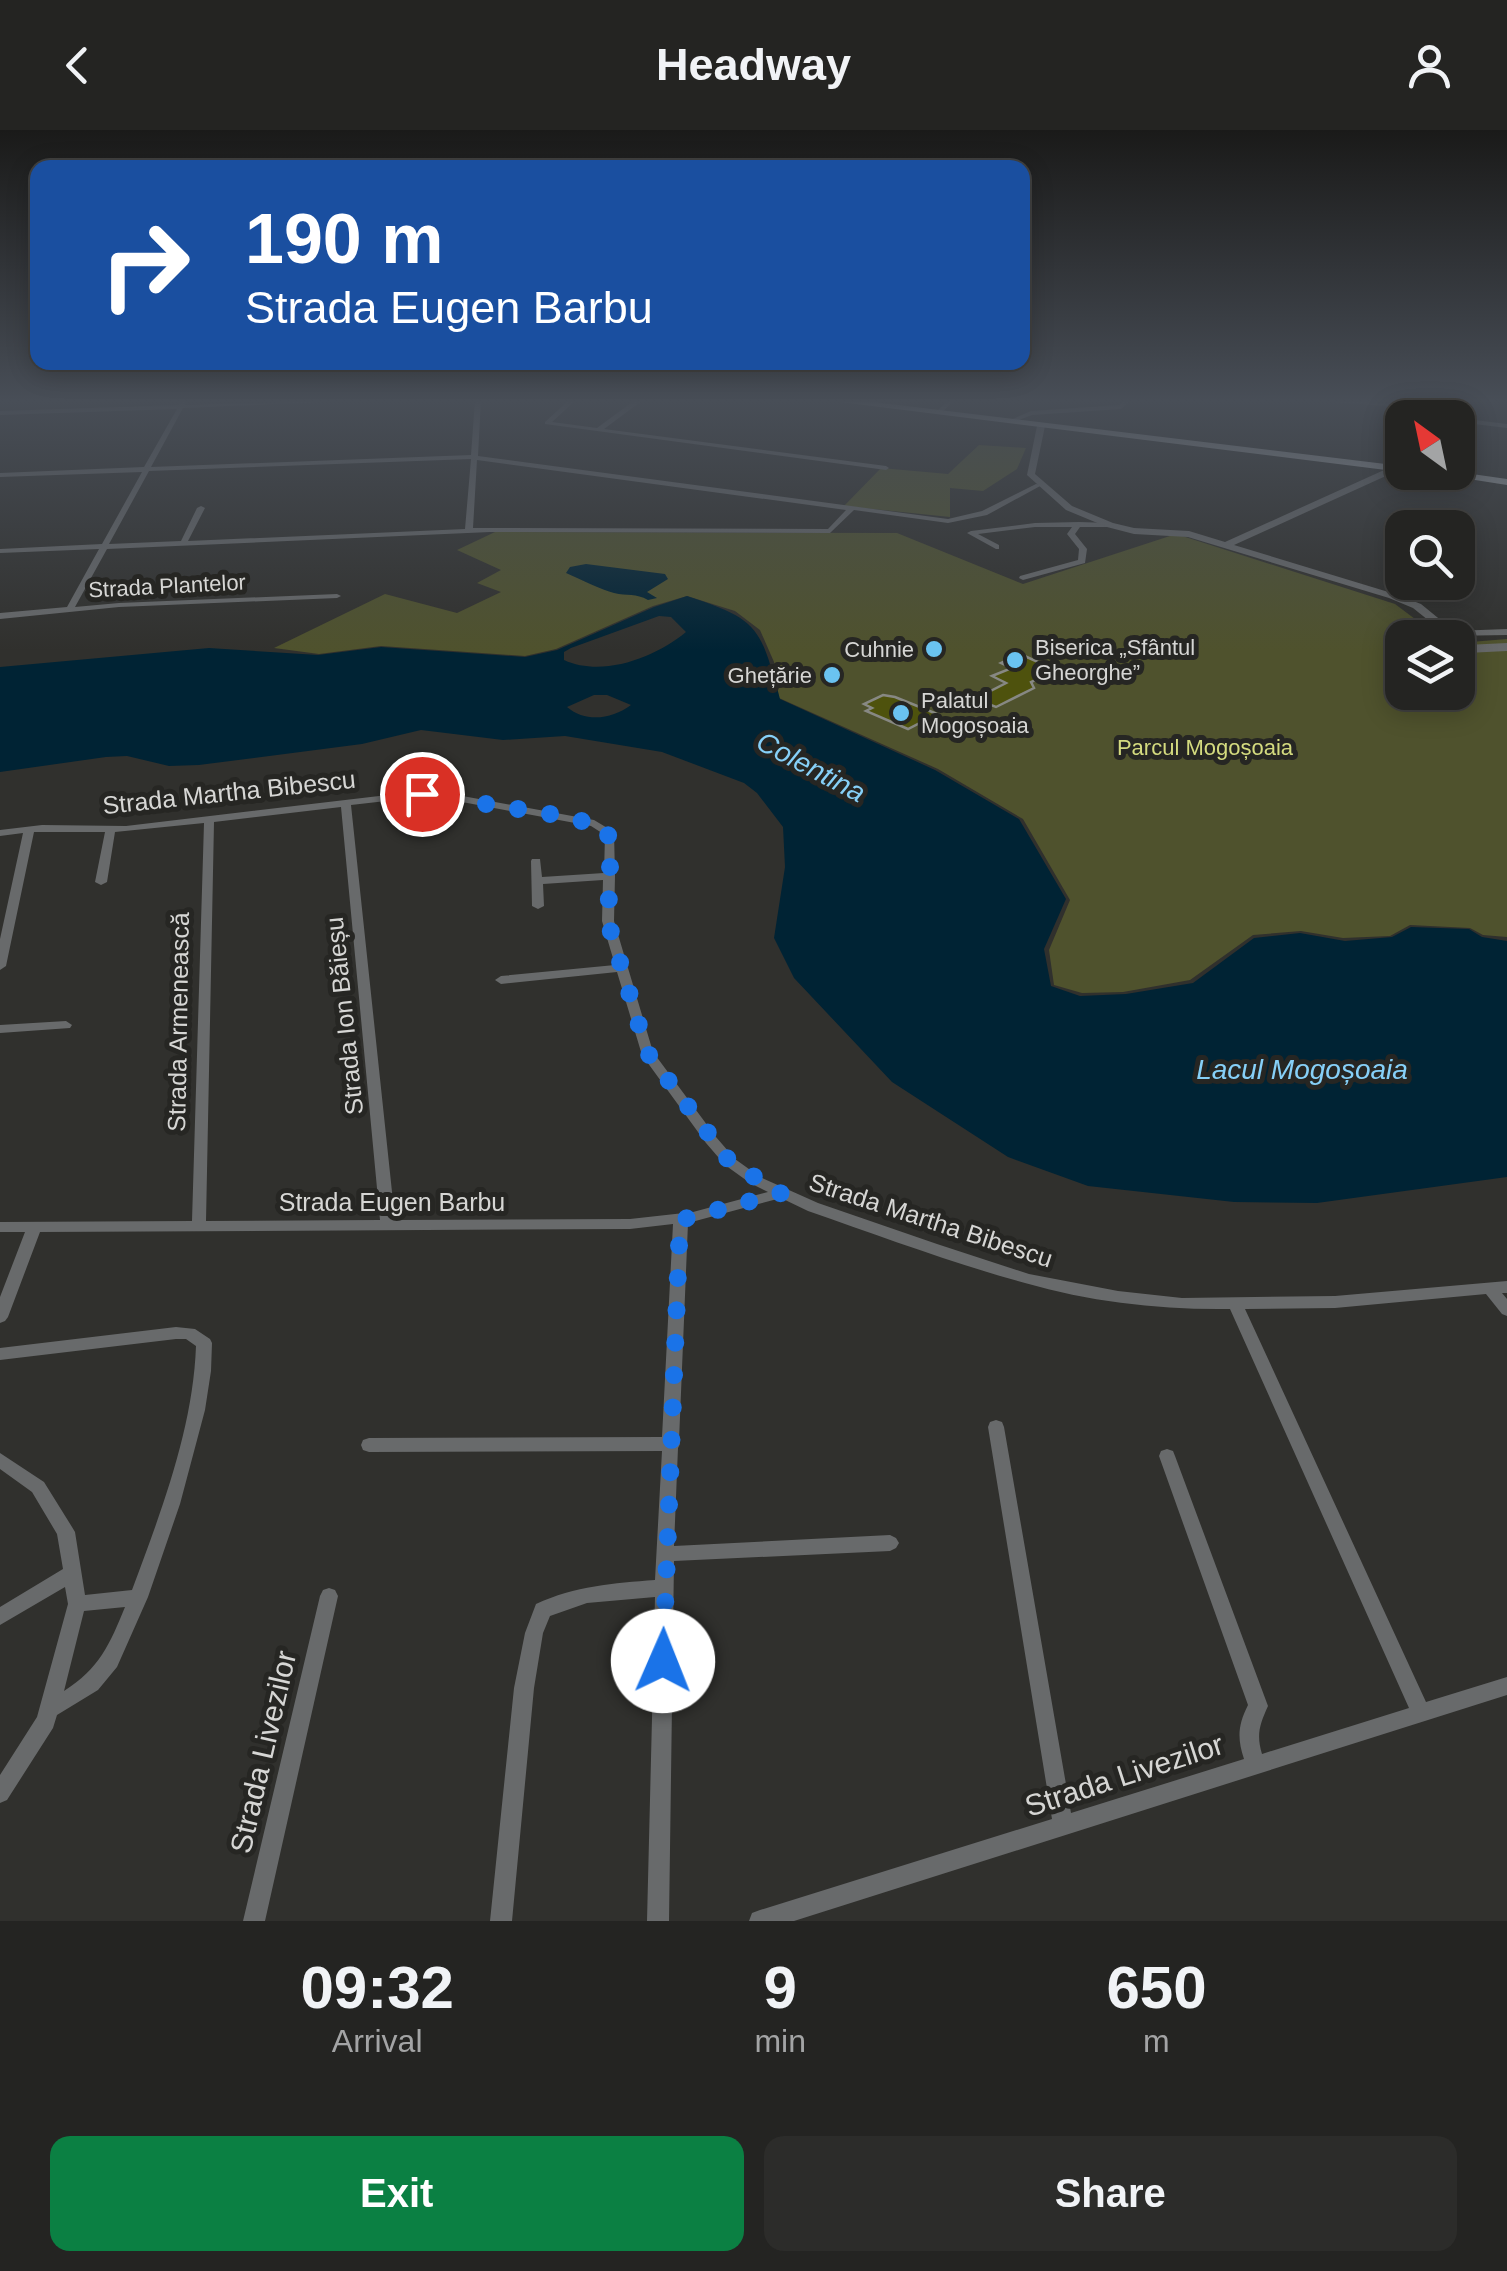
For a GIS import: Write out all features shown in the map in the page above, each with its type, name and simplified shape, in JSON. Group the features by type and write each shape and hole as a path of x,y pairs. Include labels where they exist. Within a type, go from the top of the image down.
{"street":[{"path":"70,609 140,484"},
{"path":"468,530 471,484"},
{"path":"666,484 948,521 984,513 1038,485 1073,510 1110,525 1134,531 1182,532 1402,599 1452,634 1507,632"},
{"path":"1226,545 1366,484"},
{"path":"184,542 201,508"},
{"path":"0,550 468,530 830,530 850,509"},
{"path":"948,521 996,547"},
{"path":"1023,578 1082,561 1083,549 1071,534 1079,524"},
{"path":"971,533 1020,526 1110,525"},
{"name":"Strada Plantelor","path":"0,616 337,596"},
{"path":"1475,649 1507,647"},
{"name":"Strada Martha Bibescu","path":"0,833 29,829 110,830 430,793 594,823 610,834 608,922 647,1052 730,1162 781,1193 1029,1279 1118,1297 1182,1304 1334,1302 1499,1289"},
{"name":"Strada Ion Băieșu","path":"346,803 388,1224"},
{"name":"Strada Armenească","path":"200,1226 209,819"},
{"path":"0,966 29,829"},
{"path":"102,882 110,830"},
{"path":"536,860 538,906"},
{"path":"537,881 610,876"},
{"path":"501,980 622,968"},
{"path":"0,1029 66,1024"},
{"name":"Strada Eugen Barbu","path":"0,1228 630,1224 680,1220 781,1193"},
{"path":"658,1921 665,1554 680,1220"},
{"path":"0,1317 34,1228"},
{"path":"1499,1289 1507,1310"},
{"path":"1234,1302 1421,1712"},
{"path":"0,1354 176,1333 189,1333 204,1343 201,1397 139,1597 109,1663 93,1683 50,1710"},
{"path":"996,1427 1063,1826"},
{"path":"369,1445 672,1444"},
{"path":"1167,1456 1258,1706 1246,1725 1248,1746 1256,1765"},
{"path":"0,1460 38,1487 66,1532 77,1604 50,1710 0,1792"},
{"path":"665,1554 890,1543"},
{"path":"0,1617 72,1573"},
{"path":"501,1921 524,1688 534,1632 543,1610 563,1601 602,1593 665,1588"},
{"name":"Strada Livezilor","path":"254,1921 330,1596"},
{"path":"77,1604 139,1597"},
{"name":"Strada Livezilor","path":"760,1921 1507,1686"}],"green space":[{"path":"866,484 994,484 983,491 950,488 950,517 844,506"},
{"name":"Parcul Mogoșoaia","path":"495,532 897,533 1023,584 1176,534 1395,604 1416,620 1385,620 1385,710 1475,710 1475,642 1507,639 1507,937 1483,935 1470,928 1410,925 1390,936 1343,938 1301,931 1253,935 1190,980 1123,992 1082,993 1054,985 1049,950 1070,900 1023,819 938,769 779,698 774,662 760,630 735,611 687,596 653,606 556,649 525,656 381,646 319,654 274,648 385,594 457,613 501,592 477,583 501,570 457,550"}],"water":[{"path":"586,564 665,574 668,579 647,592 657,598 648,600 609,592 566,573 570,567"},
{"name":"Lacul Mogoșoaia","path":"687,596 730,612 743,620 761,641 780,699 935,770 1019,819 1066,899 1044,949 1051,986 1080,996 1126,994 1193,983 1254,938 1300,933 1345,941 1392,937 1411,927 1469,929 1482,937 1507,941 1507,1177 1317,1203 1234,1202 1088,1186 1008,1157 892,1082 794,978 774,938 785,867 783,827 757,793 744,783 662,752 565,736 503,740 421,730 362,744 199,765 169,766 127,756 0,772 0,667 209,648 318,655 381,647 525,657 557,650","holes":["659,616 671,617 686,632 644,657 612,666 595,667 564,660 564,652 571,648","594,695 607,695 631,705 599,717 582,715 567,707"]}],"building":[{"path":"1020,654 1056,670 1031,682 1034,688 996,707 975,699 1006,683 992,676 1012,668 1001,663"},
{"name":"Palatul Mogoșoaia","path":"883,695 937,714 908,729 866,711 872,708 864,704"}],"place":[{"name":"Cuhnie","path":"934,649"},
{"name":"Biserica „Sfântul Gheorghe”","path":"1015,660"},
{"name":"Ghețărie","path":"832,675"},
{"name":"Palatul Mogoșoaia","path":"901,713"}],"route":[{"path":"422,794 563,816 604,827 611,841 608,922 647,1052 730,1162 781,1193 680,1220 663,1661"}],"water label":[{"name":"Colentina","path":"811,767"}]}
